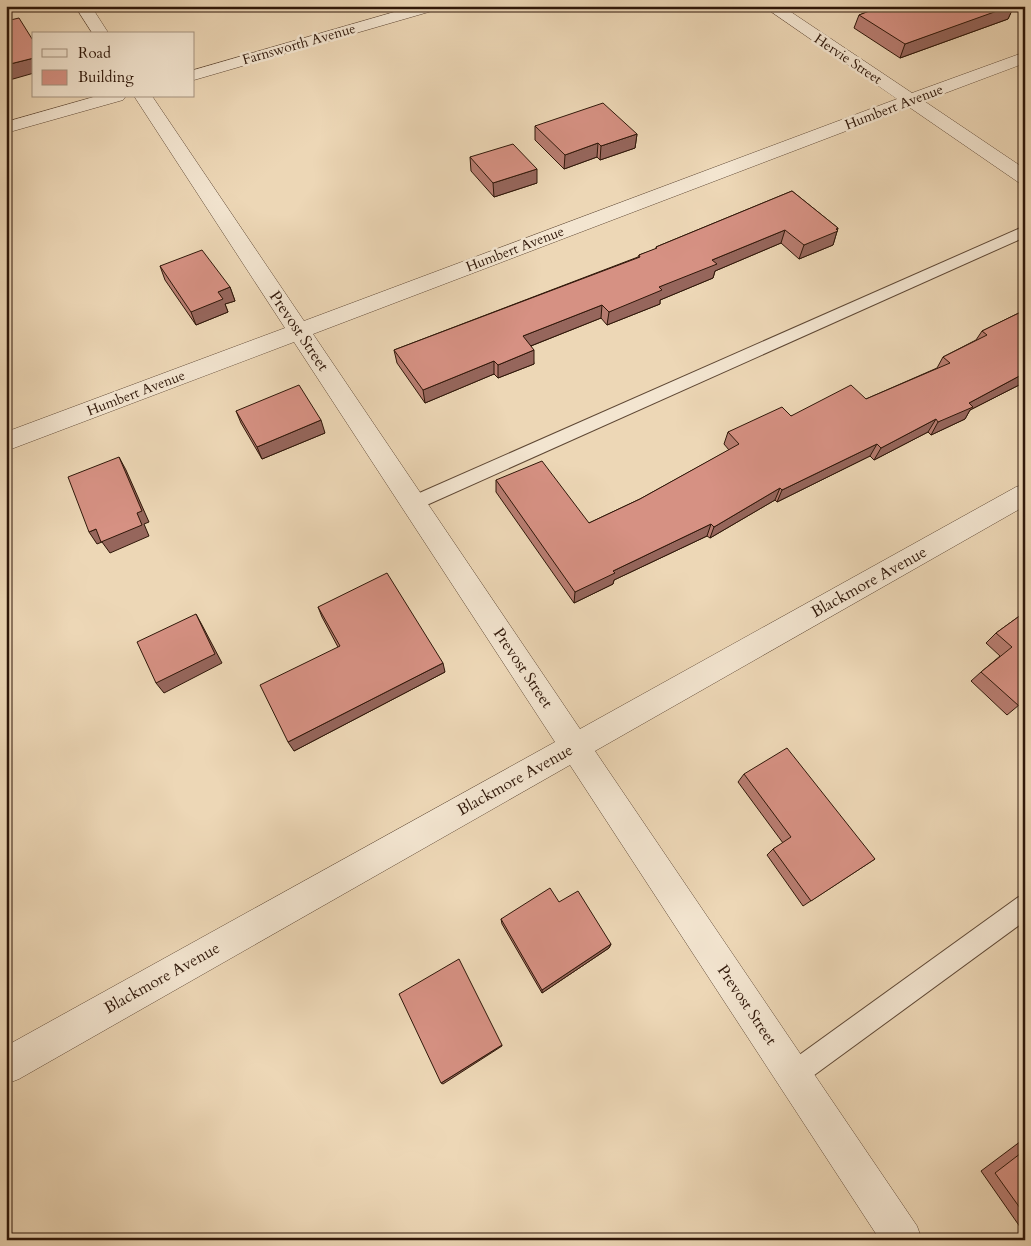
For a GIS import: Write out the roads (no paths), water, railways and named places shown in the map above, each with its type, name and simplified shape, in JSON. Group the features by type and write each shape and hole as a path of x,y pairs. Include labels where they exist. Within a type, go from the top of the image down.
{"street":[{"path":"83,6 100,32"},
{"name":"Farnsworth Avenue","path":"195,74 433,6"},
{"name":"Hervie Street","path":"771,6 1025,178"},
{"name":"Humbert Avenue","path":"6,442 1025,58"},
{"path":"6,128 110,98"},
{"name":"Prevost Street","path":"144,98 903,1240"},
{"name":"Blackmore Avenue","path":"6,1066 1025,494"}],"lane":[{"path":"414,503 1025,231"},
{"path":"793,1074 1025,906"}]}
